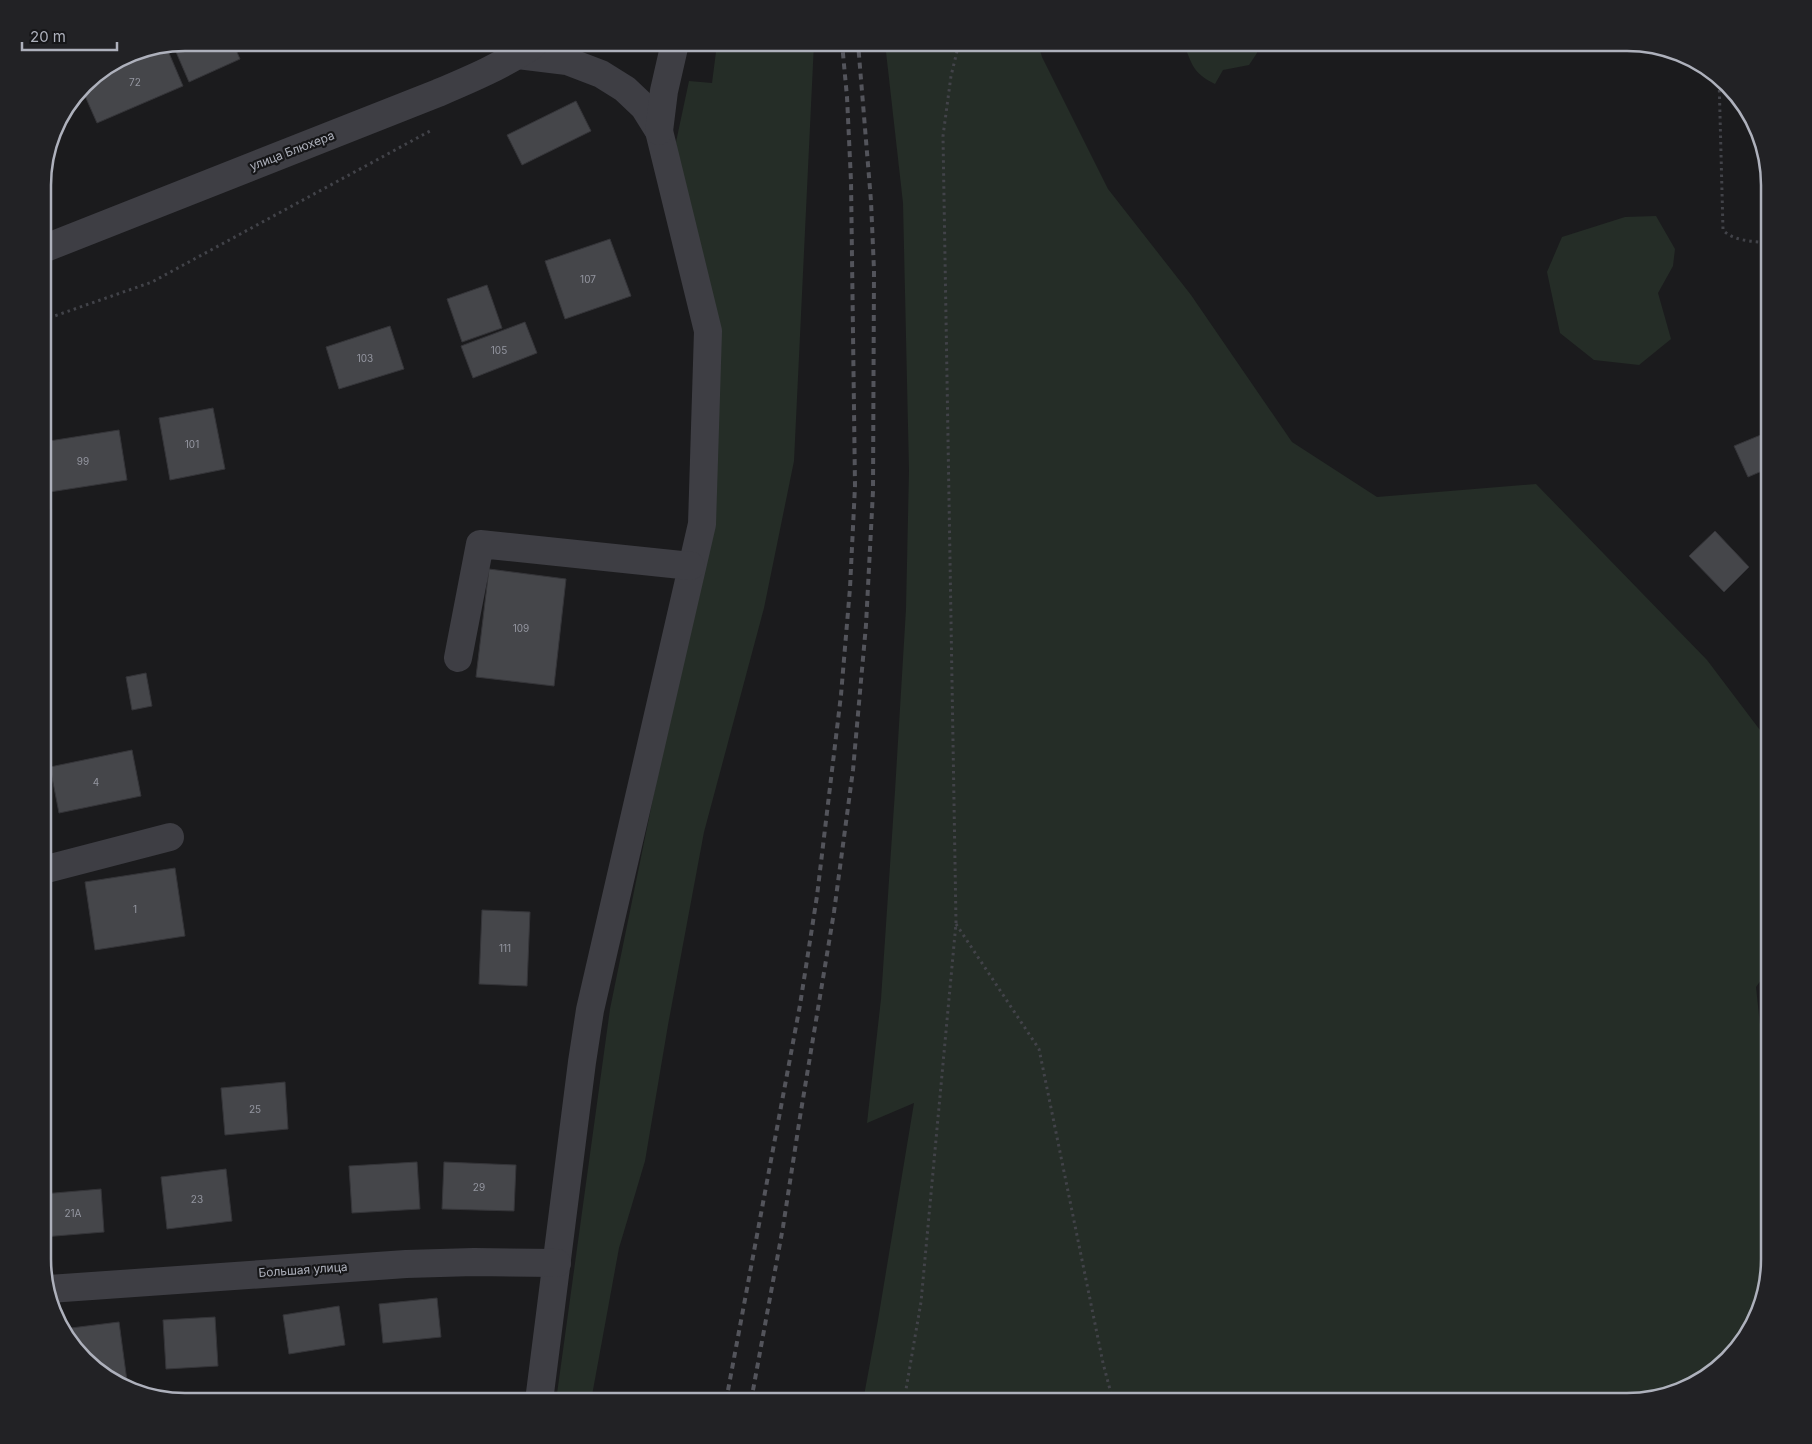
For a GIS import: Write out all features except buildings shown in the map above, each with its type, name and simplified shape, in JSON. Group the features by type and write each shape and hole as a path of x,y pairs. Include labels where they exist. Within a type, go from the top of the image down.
{"street":[{"name":"улица Блюхера","path":"52,245 438,94 522,52"},
{"path":"536,52 601,74 624,89 644,107 659,131 708,331 702,524 590,1010 541,1393"},
{"path":"659,131 664,91 673,52"},
{"path":"458,658 480,544 691,566"},
{"path":"52,868 170,837"},
{"name":"Большая улица","path":"55,1289 406,1264 474,1262 557,1263"}],"path":[{"path":"906,1393 921,1302 956,923 943,136 951,76 957,51"},
{"path":"1719,89 1723,230 1736,239 1761,242"},
{"path":"52,317 152,282 432,130"},
{"path":"956,923 1039,1049 1101,1354 1111,1393"}],"shaded area":[{"path":"1040,51 1108,189 1191,295 1292,442 1377,497 1536,484 1707,660 1761,731 1761,980 1756,987 1761,1034 1760,1276 1754,1302 1743,1326 1727,1347 1701,1370 1670,1386 1644,1392 1627,1393 864,1393 914,1103 867,1123 881,999 906,609 909,471 903,203 886,52"},
{"path":"1187,51 1257,51 1257,53 1249,65 1223,70 1215,84 1202,76 1194,68"},
{"path":"716,52 814,52 794,461 764,608 704,832 645,1161 619,1248 592,1393 557,1393 610,1009 709,524 718,330 679,168 676,142 689,81 712,83"},
{"path":"1656,216 1675,249 1673,266 1658,293 1671,339 1639,365 1594,360 1560,333 1547,272 1562,237 1625,217"}],"railway":[{"path":"727,1393 800,1005 817,896 841,695 850,588 855,486 851,181 843,52"},
{"path":"752,1393 783,1227 834,912 853,770 866,625 873,491 874,270 871,201 859,52"}]}
